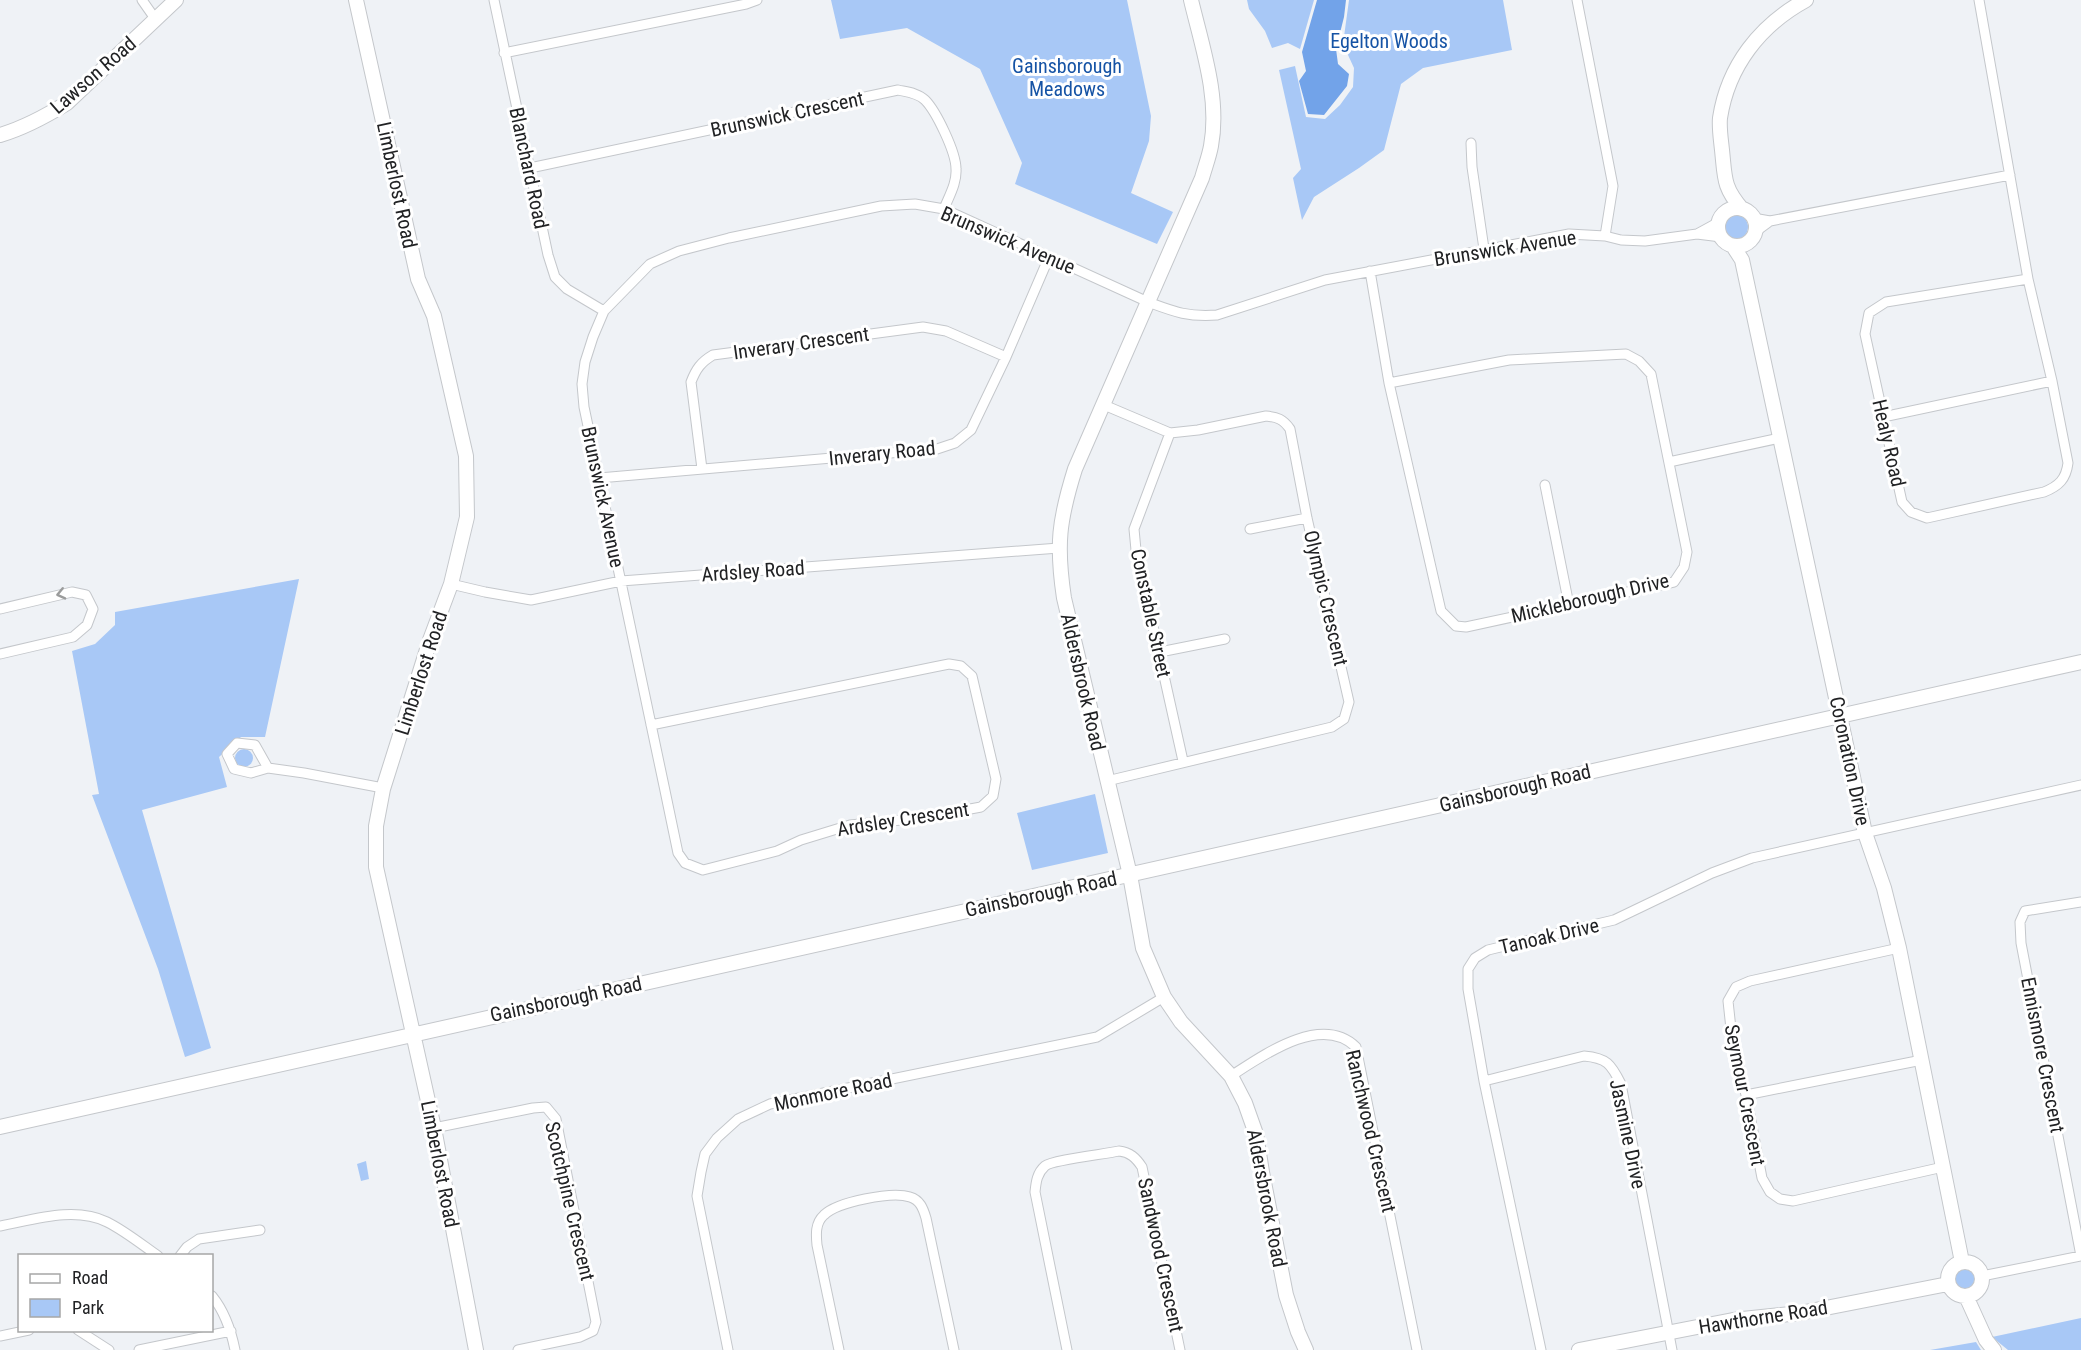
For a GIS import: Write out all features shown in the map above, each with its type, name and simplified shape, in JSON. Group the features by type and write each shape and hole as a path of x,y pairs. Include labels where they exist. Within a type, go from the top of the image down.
{"street":[{"path":"142,0 156,20"},
{"name":"Lawson Road","path":"0,135 37,120 67,103 176,0"},
{"name":"Limberlost Road","path":"356,0 416,270 434,316 466,456 467,517 451,584 430,640 383,788 376,826 376,867 434,1128 476,1350"},
{"name":"Blanchard Road","path":"494,0 548,255 555,276 567,289 604,311"},
{"path":"504,53 757,0"},
{"name":"Aldersbrook Road","path":"1191,0 1209,76 1212,114 1211,146 1202,178 1072,480 1064,503 1059,548 1064,598 1130,875 1143,948 1164,997 1181,1022 1231,1076 1245,1102 1256,1134 1286,1295 1306,1350"},
{"path":"1577,0 1612,186 1605,236"},
{"path":"1746,230 1725,178 1720,120 1728,85 1738,62 1750,45 1779,19 1806,0"},
{"name":"Healy Road","path":"1979,0 2028,279 2068,462 2066,476 2055,488 2044,492 1927,518 1911,512 1902,502 1865,334 1869,313 1886,302 2028,279"},
{"name":"Brunswick Crescent","path":"530,168 898,90 912,92 924,99 948,137 956,166 956,180 944,209"},
{"path":"1471,142 1472,167 1484,249"},
{"path":"1730,195 1721,218 1719,232 1728,244 1746,230 1770,221 2010,176"},
{"name":"Brunswick Avenue","path":"621,581 584,407 582,384 588,353 604,311 650,264 679,251 729,238 881,206 915,204 944,209 1049,258 1182,315 1217,315 1325,280 1569,234 1645,241 1697,234 1721,237"},
{"path":"1721,218 1733,209 1746,230"},
{"name":"Brunswick Avenue","path":"1697,234 1721,218"},
{"name":"Coronation Drive","path":"1746,230 1742,260 1865,833 1884,888 1899,948 1962,1262"},
{"name":"Inverary Road","path":"599,478 937,449 955,442 971,430 1049,258"},
{"name":"Mickleborough Drive","path":"1370,271 1389,383 1442,611 1456,626 1466,627 1674,582 1684,567 1687,552 1651,374 1639,361 1626,354 1509,360 1389,383"},
{"name":"Inverary Crescent","path":"702,469 691,382 702,362 713,355 923,327 946,331 1006,357"},
{"path":"1883,417 2052,381"},
{"name":"Olympic Crescent","path":"1104,405 1170,433 1198,430 1266,416 1276,417 1285,422 1290,429 1307,518 1349,702 1344,719 1332,727 1107,781"},
{"name":"Constable Street","path":"1170,433 1134,529 1136,550 1183,761"},
{"path":"1670,462 1780,438"},
{"path":"1545,485 1569,605"},
{"path":"1250,529 1307,518"},
{"name":"Ardsley Road","path":"451,584 531,600 621,581 1059,548"},
{"name":"Ardsley Crescent","path":"621,581 651,725 678,852 685,863 703,870 777,851 801,840 850,825 922,818 981,807 993,796 996,779 977,693 972,676 961,666 949,664 651,725"},
{"path":"0,609 72,592 86,595 93,609 87,625 73,637 0,654"},
{"path":"1160,652 1225,639"},
{"name":"Gainsborough Road","path":"0,1127 2081,662"},
{"path":"268,768 304,772 383,788"},
{"path":"1865,833 2081,785"},
{"name":"Tanoak Drive","path":"1541,1350 1484,1081 1468,989 1468,969 1475,958 1488,950 1614,920 1712,873 1752,858 1865,833"},
{"name":"Ennismore Crescent","path":"2081,902 2025,911 2020,922 2021,943 2081,1256"},
{"name":"Seymour Crescent","path":"1899,948 1750,981 1736,987 1728,1001 1730,1023 1762,1178 1770,1192 1779,1199 1793,1201 1943,1167"},
{"name":"Monmore Road","path":"728,1350 697,1196 705,1154 717,1138 738,1119 770,1104 1097,1037 1164,997"},
{"name":"Ranchwood Crescent","path":"1231,1076 1284,1043 1310,1036 1343,1037 1356,1047 1417,1350"},
{"name":"Jasmine Drive","path":"1484,1081 1584,1056 1600,1057 1614,1069 1621,1084 1672,1350"},
{"path":"1746,1095 1922,1060"},
{"name":"Scotchpine Crescent","path":"434,1128 546,1107 556,1119 596,1322 593,1331 580,1337 518,1350"},
{"name":"Sandwood Crescent","path":"1067,1350 1035,1192 1036,1181 1038,1174 1046,1164 1119,1151 1136,1158 1142,1167 1180,1350"},
{"path":"839,1350 817,1245 816,1229 823,1215 836,1208 878,1196 899,1195 911,1197 921,1204 926,1218 954,1350"},
{"path":"0,1226 79,1214 107,1222 155,1254"},
{"path":"182,1254 198,1239 260,1230"},
{"path":"1982,1276 2081,1256"},
{"path":"1962,1262 1977,1267 1982,1276 1980,1287 1972,1295 1966,1296 1955,1293 1948,1284 1947,1277 1955,1264 1962,1262"},
{"name":"Hawthorne Road","path":"1579,1350 1733,1320 1800,1313 1948,1284"},
{"path":"1966,1296 1986,1340 1994,1350"},
{"path":"213,1297 224,1313 235,1350"},
{"path":"140,1350 231,1331"},
{"path":"0,1336 19,1332"},
{"path":"81,1332 109,1350"}],"green space":[{"name":"Gainsborough Meadows","path":"831,0 1127,0 1151,116 1149,141 1131,193 1173,212 1157,244 1015,184 1022,163 980,69 907,28 840,39"},
{"name":"Egelton Woods","path":"1247,0 1314,0 1300,49 1288,43 1272,48 1265,31 1249,9"},
{"name":"Egelton Woods","path":"1349,0 1503,0 1512,50 1423,68 1401,84 1384,150 1314,197 1302,220 1293,178 1301,169 1279,70 1295,66 1306,117 1325,119 1340,105 1353,87 1354,68 1343,44"},
{"path":"1736,215 1741,216 1747,222 1747,232 1741,238 1736,239 1731,238 1725,232 1724,227 1725,222 1731,216"},
{"path":"299,579 265,737 241,737 219,757 227,787 142,810 211,1048 185,1057 158,969 92,795 99,794 72,651 95,644 115,625 115,612"},
{"path":"244,749 252,754 253,758 248,766 244,767 236,762 235,758 240,750"},
{"path":"1095,794 1108,853 1032,870 1017,813"},
{"path":"366,1161 369,1179 361,1181 357,1164"},
{"path":"1963,1268 1968,1269 1974,1275 1974,1285 1968,1291 1963,1292 1958,1291 1952,1285 1951,1280 1952,1275 1958,1269"},
{"path":"2081,1318 2081,1350 2008,1350 1992,1337"},
{"path":"1976,1342 1981,1350 1930,1350"}],"shaded area":[{"path":"1317,0 1346,0 1336,49 1338,64 1349,74 1347,86 1324,115 1308,114 1299,81 1306,71 1302,52"}]}
